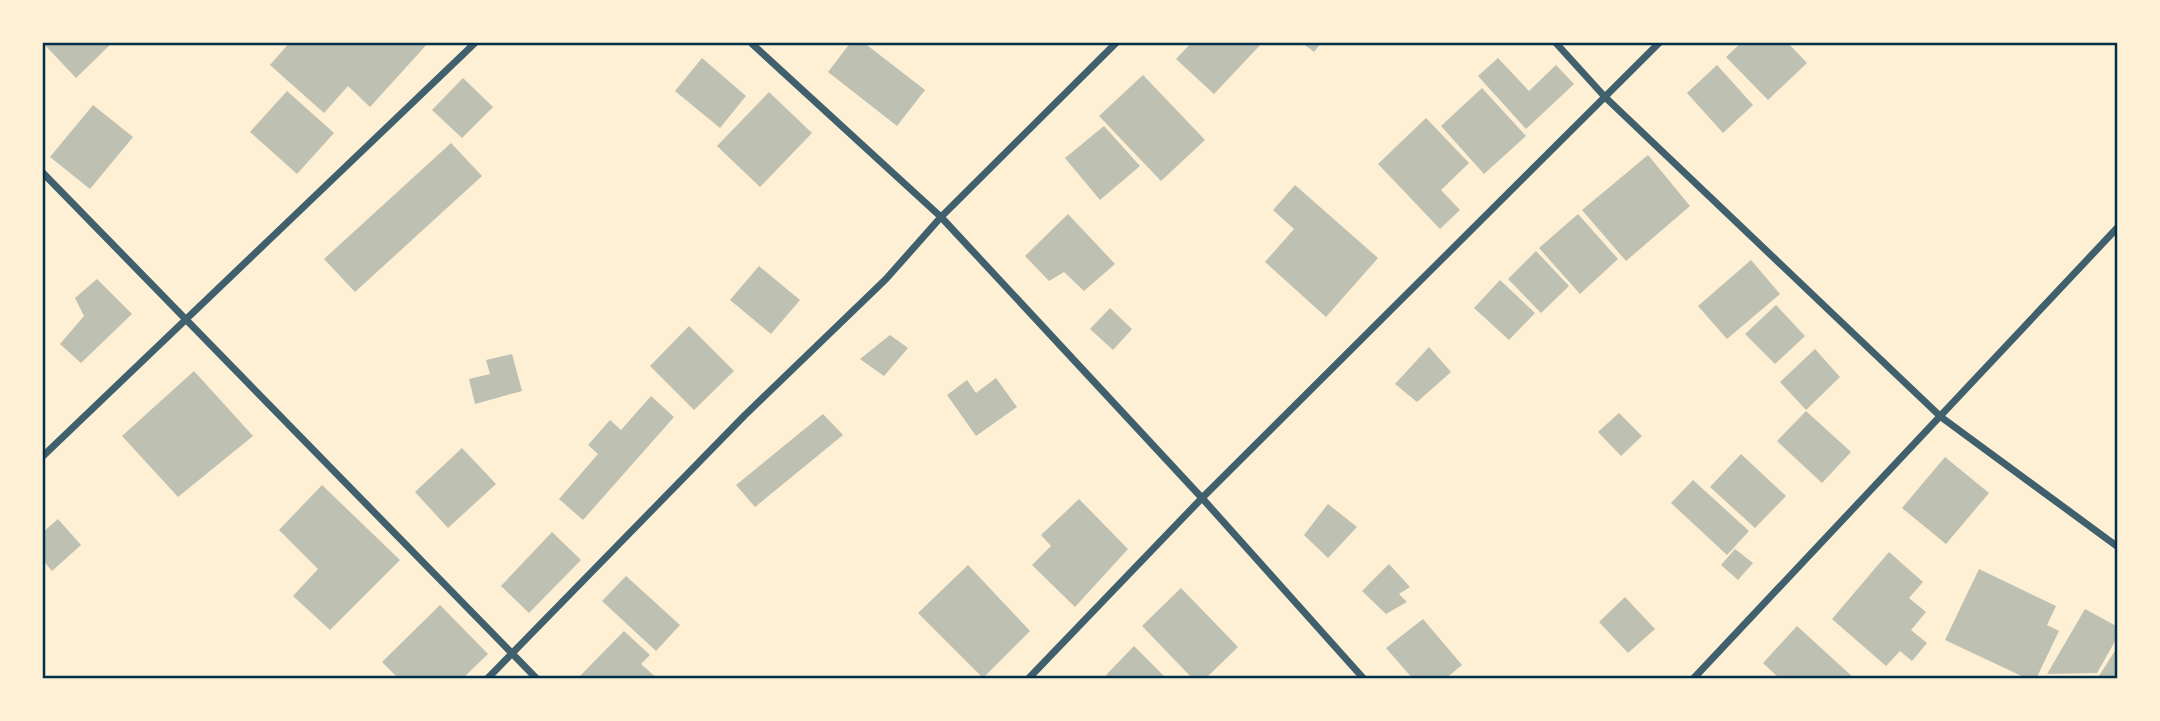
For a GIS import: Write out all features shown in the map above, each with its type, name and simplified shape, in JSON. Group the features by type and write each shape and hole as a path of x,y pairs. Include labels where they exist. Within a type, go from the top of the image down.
{"street":[{"path":"42,457 476,42"},
{"path":"750,42 941,217 1202,498 1364,679"},
{"path":"487,679 734,426 886,279 941,217 1117,42"},
{"path":"1555,42 1605,97 1941,417 2118,547"},
{"path":"1028,679 1202,498 1660,42"},
{"path":"42,172 537,679"},
{"path":"1693,679 2118,227"}],"building":[{"path":"42,42 113,42 76,78"},
{"path":"290,42 429,42 370,107 348,86 324,113 270,65"},
{"path":"851,42 863,42 925,90 897,126 828,72"},
{"path":"1192,42 1263,42 1214,94 1176,59"},
{"path":"1301,42 1322,42 1314,52"},
{"path":"1742,42 1787,42 1807,63 1768,100 1726,57"},
{"path":"702,58 746,96 720,128 675,91"},
{"path":"1498,58 1529,91 1556,65 1574,84 1526,129 1478,76"},
{"path":"1717,65 1753,105 1723,133 1687,93"},
{"path":"1143,75 1205,140 1161,181 1099,116"},
{"path":"463,78 493,107 462,138 432,110"},
{"path":"1482,88 1526,136 1484,174 1441,126"},
{"path":"287,91 334,133 297,174 250,132"},
{"path":"769,92 812,133 760,187 717,146"},
{"path":"93,105 133,137 90,189 50,157"},
{"path":"1426,118 1469,163 1441,190 1460,210 1440,229 1378,164"},
{"path":"1104,126 1140,166 1100,200 1065,158"},
{"path":"451,143 482,176 355,292 324,259"},
{"path":"1648,155 1690,206 1626,261 1582,210"},
{"path":"1295,185 1378,258 1326,317 1265,262 1294,229 1273,210"},
{"path":"1068,214 1115,264 1084,291 1064,272 1049,281 1025,256"},
{"path":"1578,214 1618,259 1580,294 1539,248"},
{"path":"1536,251 1569,286 1541,313 1508,279"},
{"path":"1751,260 1780,294 1727,339 1698,306"},
{"path":"759,266 800,300 771,334 730,300"},
{"path":"97,279 132,314 81,363 60,344 84,316 75,298"},
{"path":"1500,280 1535,313 1509,340 1474,308"},
{"path":"1776,305 1805,336 1775,364 1745,334"},
{"path":"1110,308 1132,329 1113,350 1090,329"},
{"path":"689,326 734,371 694,410 650,366"},
{"path":"890,335 908,348 884,376 860,359"},
{"path":"1429,347 1451,372 1417,402 1395,384"},
{"path":"1815,349 1840,377 1806,410 1780,382"},
{"path":"512,354 522,391 475,404 469,379 490,374 486,360"},
{"path":"194,371 253,436 178,497 122,436"},
{"path":"996,378 1017,407 976,436 947,395 967,380 976,393"},
{"path":"651,396 674,417 583,520 559,499 598,454 588,445 610,420 621,430"},
{"path":"1806,411 1851,452 1822,483 1777,441"},
{"path":"1619,413 1642,436 1621,456 1598,432"},
{"path":"823,414 843,435 755,507 736,485"},
{"path":"462,448 496,484 448,528 415,492"},
{"path":"1741,454 1786,496 1755,528 1710,487"},
{"path":"1945,457 1989,493 1946,544 1902,508"},
{"path":"1693,480 1749,531 1727,555 1671,503"},
{"path":"322,485 400,560 330,630 293,596 318,569 279,530"},
{"path":"1079,499 1128,549 1075,607 1032,565 1051,546 1041,535"},
{"path":"1328,504 1357,527 1328,558 1304,535"},
{"path":"58,519 81,545 52,571 42,559 42,533"},
{"path":"552,532 581,560 529,613 501,586"},
{"path":"1735,549 1753,563 1738,580 1721,565"},
{"path":"1889,552 1923,582 1909,598 1926,612 1911,630 1927,643 1912,661 1900,651 1886,666 1832,619"},
{"path":"1389,564 1410,587 1399,594 1407,602 1386,614 1362,591"},
{"path":"968,565 1030,631 983,678 918,613"},
{"path":"1979,569 2056,606 2047,625 2059,631 2036,679 2028,679 1945,640"},
{"path":"626,576 680,625 656,651 602,601"},
{"path":"1181,588 1238,647 1205,679 1193,679 1142,626"},
{"path":"1625,597 1655,629 1628,653 1599,622"},
{"path":"440,605 488,654 462,679 399,679 382,662"},
{"path":"2085,609 2118,627 2118,636 2097,673 2047,674"},
{"path":"1423,619 1462,665 1445,679 1413,679 1386,648"},
{"path":"1797,626 1855,679 1780,679 1763,663"},
{"path":"624,631 650,655 641,664 658,679 577,679"},
{"path":"1134,646 1167,679 1110,679 1106,675"},
{"path":"2118,646 2118,679 2097,679"}]}
